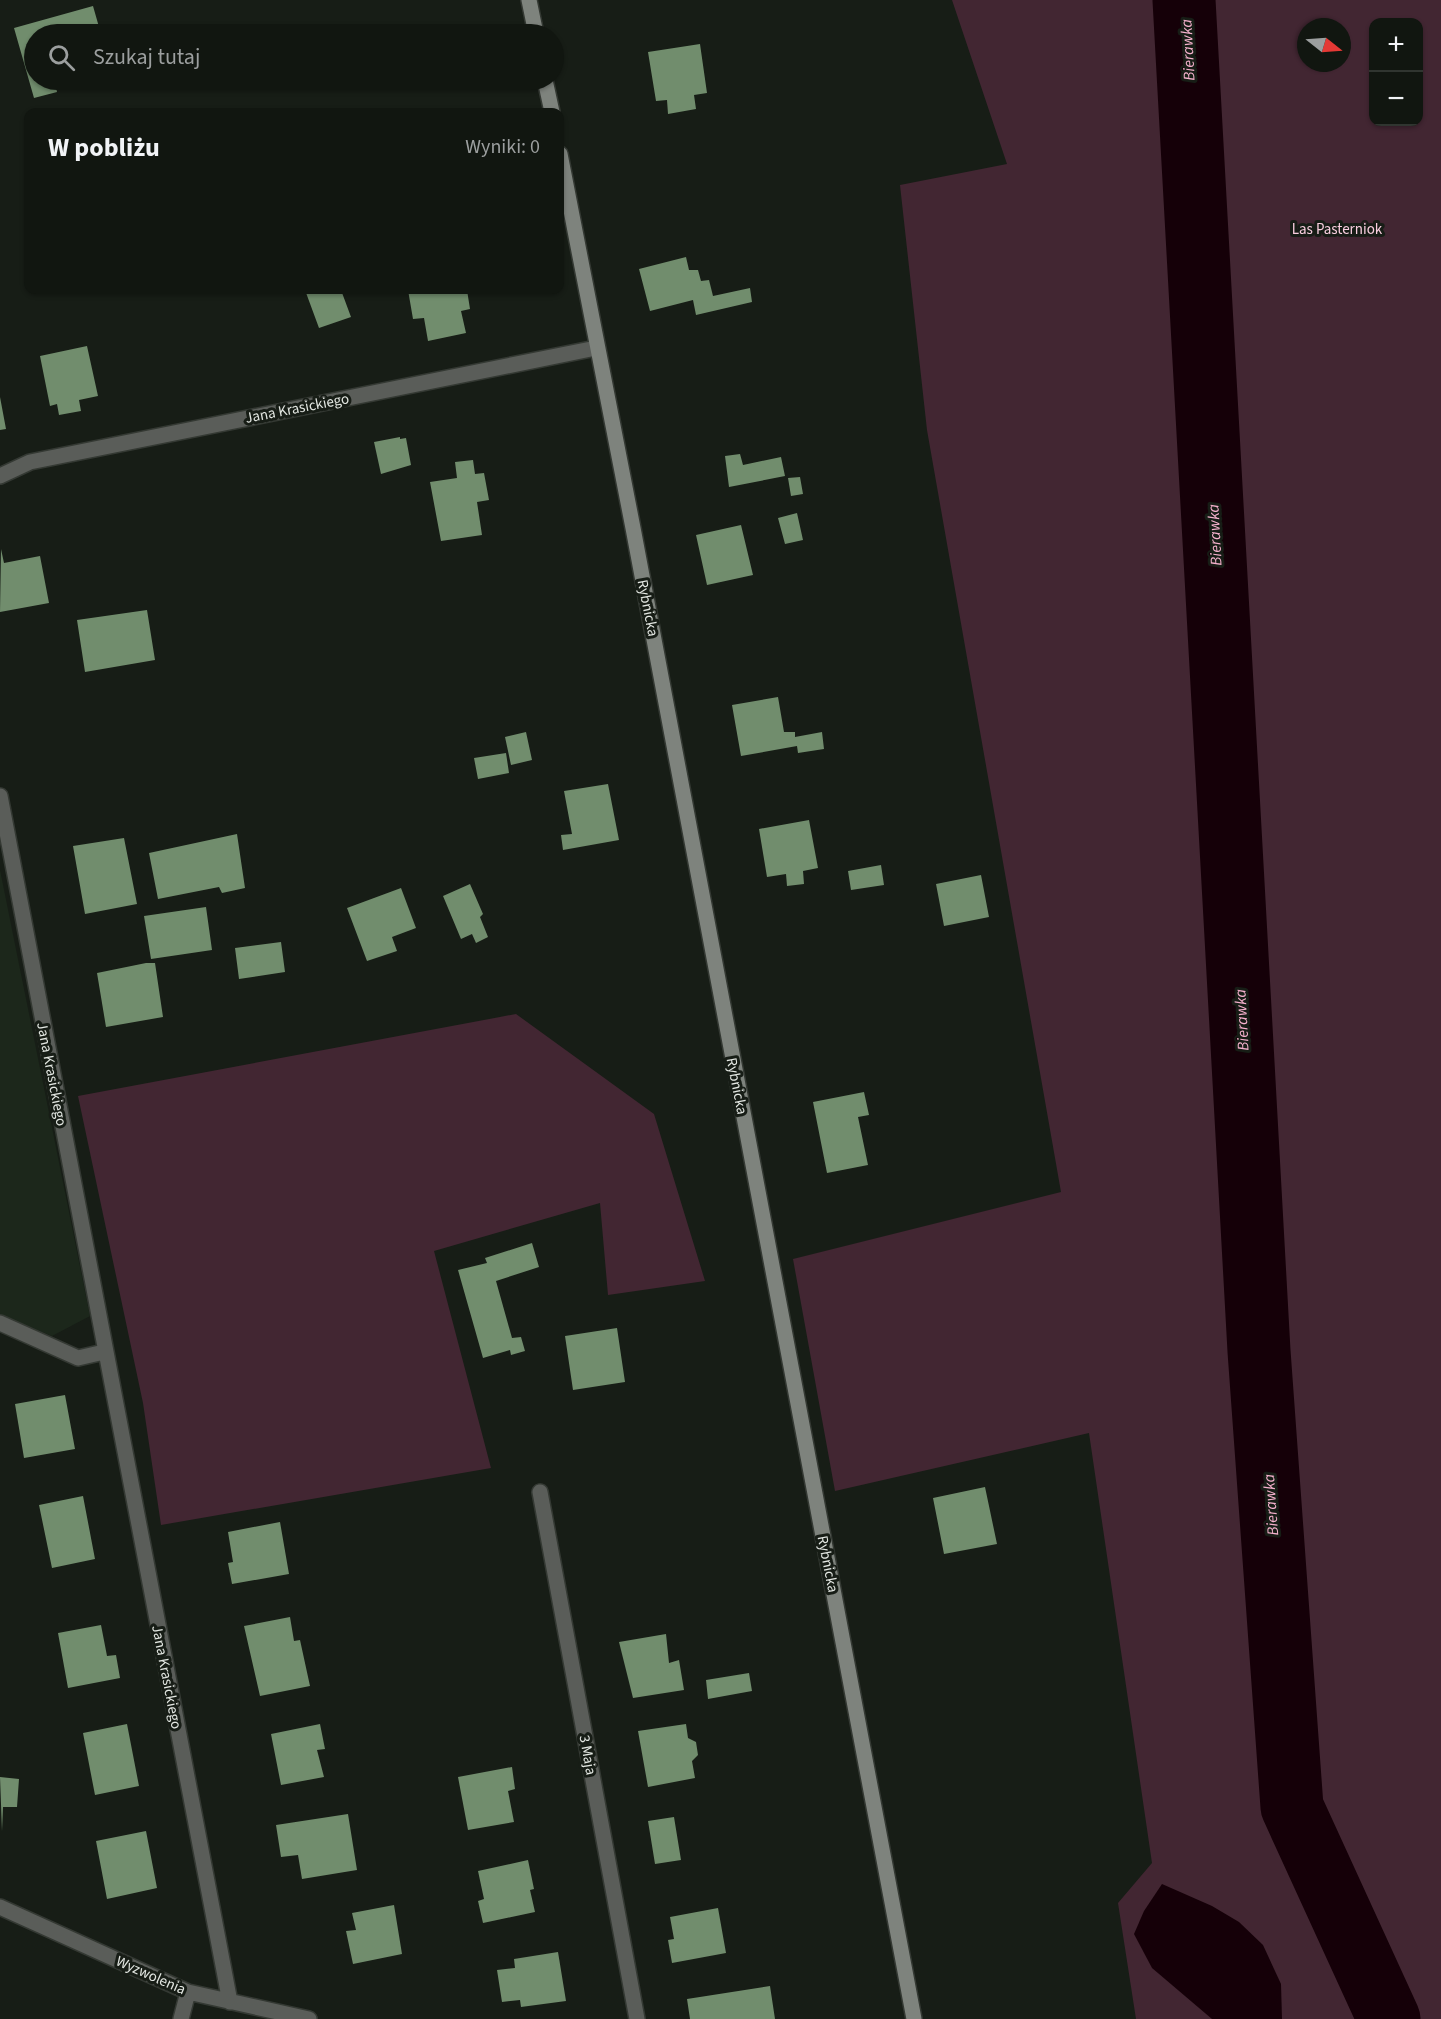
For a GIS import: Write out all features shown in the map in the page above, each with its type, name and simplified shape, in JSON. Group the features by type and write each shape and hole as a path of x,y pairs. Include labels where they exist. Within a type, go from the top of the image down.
{"main road":[{"path":"529,0 534,24"},
{"path":"547,90 551,108"},
{"name":"Rybnicka","path":"564,175 635,539 914,2019"}],"street":[{"name":"Jana Krasickiego","path":"0,476 30,462 596,348"},
{"name":"Jana Krasickiego","path":"0,796 104,1353 230,2002"},
{"path":"0,1323 78,1358 104,1353"},
{"name":"3 Maja","path":"540,1492 637,2019"},
{"name":"Wyzwolenia","path":"0,1907 188,1992 309,2019"},
{"path":"181,2019 188,1992"}],"shaded area":[{"path":"0,870 90,1316 52,1336 0,1315"},
{"path":"1162,1884 1212,1906 1239,1922 1263,1945 1281,1984 1282,2019 1212,2019 1152,1968 1134,1934 1144,1911"}],"green space":[{"name":"Las Pasterniok","path":"952,0 1441,0 1441,2019 1136,2019 1118,1903 1152,1863 1089,1433 835,1491 793,1259 1061,1192 927,430 900,185 1007,164"},
{"path":"516,1014 654,1114 705,1281 608,1295 600,1203 434,1251 491,1468 161,1525 143,1403 78,1096"}],"building":[{"path":"93,6 98,24 28,24"},
{"path":"24,25 24,63 14,28"},
{"path":"700,44 707,93 694,95 696,109 668,114 667,100 656,101 648,52"},
{"path":"32,90 57,90 57,92 34,98"},
{"path":"686,257 689,270 698,270 701,281 709,280 713,296 750,288 752,302 696,315 693,300 650,311 639,269"},
{"path":"306,294 342,294 351,317 319,328"},
{"path":"409,294 468,294 470,309 461,311 466,333 428,341 424,318 413,319"},
{"path":"87,346 98,396 79,400 81,411 59,415 57,404 50,406 40,356"},
{"path":"0,397 6,429 0,430"},
{"path":"400,437 400,439 406,438 411,465 381,474 374,442"},
{"path":"740,454 743,465 781,457 785,476 729,487 725,456"},
{"path":"473,460 475,474 484,473 489,500 477,502 482,535 441,541 430,482 457,478 455,462"},
{"path":"800,477 803,494 791,496 788,478"},
{"path":"797,513 803,540 785,544 778,518"},
{"path":"741,525 753,575 707,585 696,535"},
{"path":"1,549 4,563 40,556 49,603 0,612"},
{"path":"147,610 155,660 85,672 77,620"},
{"path":"778,697 784,732 795,732 795,737 822,732 824,749 798,753 797,746 741,756 732,705"},
{"path":"526,732 532,760 511,765 505,737"},
{"path":"506,753 509,773 478,779 474,758"},
{"path":"608,784 619,840 563,850 561,835 572,834 564,791"},
{"path":"809,820 818,868 803,871 804,884 787,886 786,874 767,877 759,829"},
{"path":"237,834 245,888 222,893 219,887 158,899 149,853"},
{"path":"124,838 137,904 85,914 73,846"},
{"path":"881,865 884,885 851,890 848,871"},
{"path":"981,875 989,917 944,926 936,884"},
{"path":"470,884 483,914 480,917 488,937 476,943 472,934 461,939 443,896"},
{"path":"401,888 416,928 392,937 397,951 367,961 347,908"},
{"path":"206,907 212,950 151,959 144,916"},
{"path":"281,942 285,972 239,979 235,948"},
{"path":"155,963 163,1017 106,1027 97,973"},
{"path":"864,1092 869,1115 858,1117 868,1165 827,1173 813,1102"},
{"path":"532,1243 539,1267 496,1281 512,1338 521,1337 525,1351 511,1355 510,1350 483,1358 458,1270 487,1263 485,1258"},
{"path":"617,1328 625,1382 573,1390 565,1336"},
{"path":"65,1395 75,1449 24,1458 15,1404"},
{"path":"985,1487 997,1544 944,1554 933,1498"},
{"path":"83,1496 95,1559 52,1568 39,1505"},
{"path":"280,1522 289,1574 232,1584 228,1563 233,1562 228,1532"},
{"path":"290,1617 294,1641 300,1640 310,1686 260,1696 244,1626"},
{"path":"101,1625 107,1656 116,1655 120,1678 68,1688 58,1633"},
{"path":"666,1634 669,1663 679,1660 684,1690 633,1698 619,1642"},
{"path":"749,1673 752,1691 708,1699 706,1680"},
{"path":"127,1724 139,1786 95,1795 83,1733"},
{"path":"320,1724 325,1749 317,1750 324,1777 281,1785 271,1734"},
{"path":"686,1724 688,1738 696,1742 698,1755 692,1761 695,1778 648,1787 638,1731"},
{"path":"512,1767 515,1789 508,1791 514,1822 468,1830 458,1777"},
{"path":"0,1777 19,1779 17,1807 3,1807 2,1831"},
{"path":"348,1814 357,1870 302,1879 298,1855 281,1857 276,1825"},
{"path":"674,1817 681,1860 655,1864 648,1821"},
{"path":"146,1831 157,1888 107,1899 96,1841"},
{"path":"528,1860 534,1889 530,1890 535,1912 483,1923 478,1901 484,1899 478,1871"},
{"path":"394,1905 402,1954 353,1964 346,1931 356,1930 352,1913"},
{"path":"718,1908 726,1953 672,1963 668,1940 674,1939 670,1917"},
{"path":"558,1952 566,2001 521,2007 520,2000 502,2002 497,1970 515,1968 514,1959"},
{"path":"770,1986 775,2019 690,2019 687,1999"}],"waterway":[{"name":"Bierawka","path":"1184,0 1259,1351 1292,1807 1389,2019"}]}
